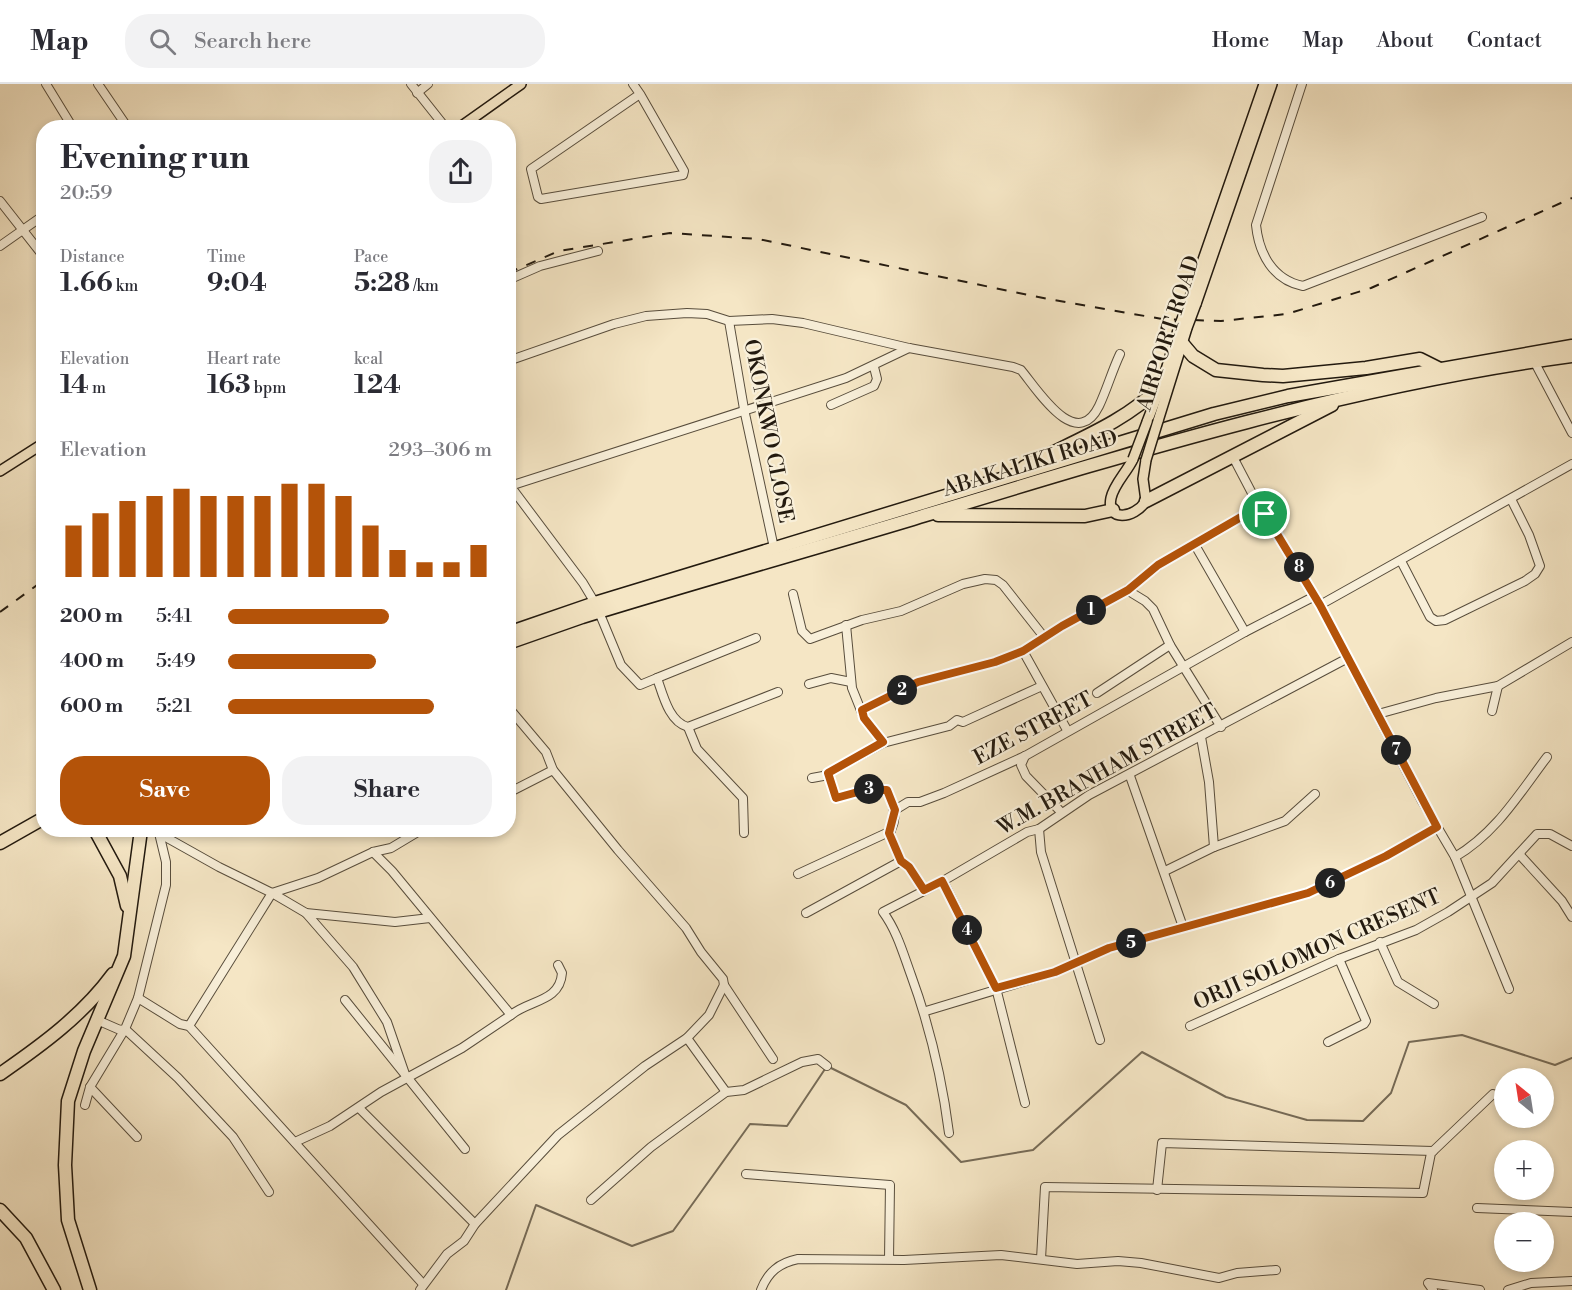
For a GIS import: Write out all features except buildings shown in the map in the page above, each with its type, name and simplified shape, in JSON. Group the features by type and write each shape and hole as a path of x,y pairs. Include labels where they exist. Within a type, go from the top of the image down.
{"highway":[{"path":"1182,344 1193,356 1216,370 1283,376 1366,368 1420,359 1440,373"},
{"name":"ABAKALIKI ROAD","path":"516,631 1157,445 1440,373 1572,346"},
{"name":"ABAKALIKI ROAD","path":"516,640 597,607 774,548 1214,414 1288,396 1572,356"},
{"path":"993,483 1121,417 1144,403 1161,386"},
{"path":"1146,501 1349,396"},
{"path":"925,514 1085,516 1113,510"},
{"path":"0,843 36,823"},
{"path":"99,837 120,876 129,919"},
{"path":"90,1290 68,1220 65,1131 73,1080 124,956 140,837"},
{"path":"0,1074 30,1054 88,1006 124,956"},
{"path":"0,1210 26,1238 54,1290"}],"main road":[{"path":"470,120 521,84"},
{"name":"AIRPORT ROAD","path":"1192,303 1264,84"},
{"name":"AIRPORT ROAD","path":"1113,510 1110,502 1112,493 1133,459 1272,84"},
{"name":"AIRPORT ROAD","path":"1146,501 1143,479 1146,460 1182,344 1183,328"},
{"path":"0,471 36,448"},
{"path":"1113,510 1120,515 1130,516 1139,511 1146,501"}],"street":[{"path":"45,84 68,120"},
{"path":"98,84 123,120"},
{"path":"411,84 439,120"},
{"path":"417,93 428,84"},
{"path":"633,84 640,94 684,171 683,175 538,197 531,169 640,94"},
{"path":"1302,84 1256,225 1258,242 1277,275 1292,284 1304,286 1482,217"},
{"path":"0,201 36,247"},
{"path":"0,246 36,221"},
{"path":"516,276 540,266 598,251"},
{"path":"516,358 614,324 646,316 707,314 729,321 772,319 803,323 909,348 1013,367 1021,370 1068,422 1079,423 1090,417 1099,406 1120,354"},
{"name":"OKONKWO CLOSE","path":"729,321 744,409 774,548"},
{"path":"516,482 874,367 909,348"},
{"path":"1534,361 1572,433"},
{"path":"831,405 874,386 877,379 874,367"},
{"path":"1233,457 1320,605 1455,857 1509,990"},
{"path":"1320,605 1572,464"},
{"path":"516,493 583,583 597,607 621,665 640,685 756,638"},
{"path":"1401,561 1427,612 1436,621 1445,620 1530,578 1540,570 1540,566 1529,535 1511,499"},
{"path":"862,710 918,682 995,662 1023,651 1128,590 1146,573 1260,506"},
{"path":"1195,545 1245,632"},
{"path":"793,594 805,636 810,639 846,625 901,611 963,584 985,579 996,580 1003,585 1044,637"},
{"path":"1128,590 1153,609 1182,666 1221,727"},
{"name":"EZE STREET","path":"895,810 908,802 920,802 944,793 1025,756 1067,730 1144,691 1182,666 1315,596"},
{"path":"846,625 851,682 864,718 883,742"},
{"path":"1378,714 1436,698 1498,686 1572,643"},
{"path":"1096,693 1170,645"},
{"path":"1023,651 1067,730"},
{"name":"W.M. BRANHAM STREET","path":"926,1011 900,943 883,912 1027,832 1039,830 1061,812 1348,658"},
{"path":"657,678 675,718 688,727 697,749 743,798 744,833"},
{"path":"809,684 831,678 851,682"},
{"path":"812,778 828,773 883,742 949,726 957,720 963,722 1042,686"},
{"path":"1492,711 1498,686"},
{"path":"688,727 778,692"},
{"path":"516,716 546,752 553,770 686,928 700,952 723,979 724,985 773,1059"},
{"path":"1201,737 1209,782 1214,847"},
{"path":"1025,756 1021,765 1026,776 1061,812"},
{"path":"1455,857 1478,844 1496,826 1547,757"},
{"path":"516,789 553,770"},
{"path":"828,773 836,798 882,788 889,793 895,810 889,833 901,861 909,867 924,890"},
{"path":"1130,776 1183,927"},
{"path":"1165,871 1214,847 1285,821 1315,794"},
{"path":"949,1133 944,1089 926,1011 1055,972 1109,948 1308,893 1386,856 1437,827"},
{"path":"1039,830 1041,852 1100,1040"},
{"path":"798,874 891,831"},
{"name":"ORJI SOLOMON CRESENT","path":"1190,1026 1339,959 1416,930 1491,883 1533,837 1542,833 1572,846"},
{"path":"85,1105 90,1087 125,1029 138,998 166,885 166,862 158,837"},
{"path":"166,837 306,913 353,967 387,1022 406,1077"},
{"path":"189,1026 272,893 318,878 372,852 390,848 409,837"},
{"path":"372,852 511,1015"},
{"path":"1519,854 1562,901 1572,917"},
{"path":"806,913 901,861"},
{"path":"942,881 996,988 1025,1103"},
{"path":"306,913 394,922 430,918"},
{"path":"1380,942 1398,982 1434,1004"},
{"path":"1328,1042 1366,1021 1339,959"},
{"path":"295,1142 360,1108 406,1077 448,1056 511,1015 545,999 558,988 562,973 558,965"},
{"path":"138,998 180,1024 189,1026 285,1134 295,1142 421,1287 447,1254 464,1241 475,1224 558,1135 645,1066 687,1038 709,1015 724,985"},
{"path":"345,1000 465,1149"},
{"path":"97,1020 120,1030 125,1029 178,1078 233,1137 269,1192"},
{"path":"687,1038 726,1092"},
{"path":"591,1200 651,1147 726,1092 744,1090 802,1062 818,1059 826,1066"},
{"path":"90,1087 137,1137"},
{"path":"1041,1259 1045,1187 1423,1193 1433,1151 1494,1094"},
{"path":"360,1108 475,1224"},
{"path":"1157,1190 1162,1143 1433,1151"},
{"path":"746,1174 890,1185 889,1259"},
{"path":"1477,1208 1572,1212"},
{"path":"761,1290 767,1276 784,1262 798,1259 1001,1255 1094,1264 1118,1261 1141,1263 1219,1278 1237,1273 1276,1270"},
{"path":"1508,1290 1572,1281"},
{"path":"1432,1290 1428,1283 1480,1290"}],"waterway":[{"path":"506,1290 536,1205 632,1246 673,1231 750,1124 787,1126 827,1066 906,1105 961,1162 1033,1150 1142,1052 1226,1097 1307,1120 1363,1121 1391,1093 1409,1042 1462,1035 1555,1065 1572,1058"}],"railway":[{"path":"516,270 559,251 670,233 758,239 1048,299 1162,319 1221,321 1287,314 1371,288 1572,198"},
{"path":"0,612 36,586"}],"route":[{"path":"1260,506 1265,514 1320,605 1437,827 1386,856 1308,893 1109,948 1055,972 996,988 942,881 924,890 909,867 901,861 898,849 889,833 894,824 895,810 887,790 879,788 865,790 836,798 828,773 883,742 864,718 862,710 918,682 995,662 1023,651 1080,615 1128,590 1158,565 1260,506"}]}
